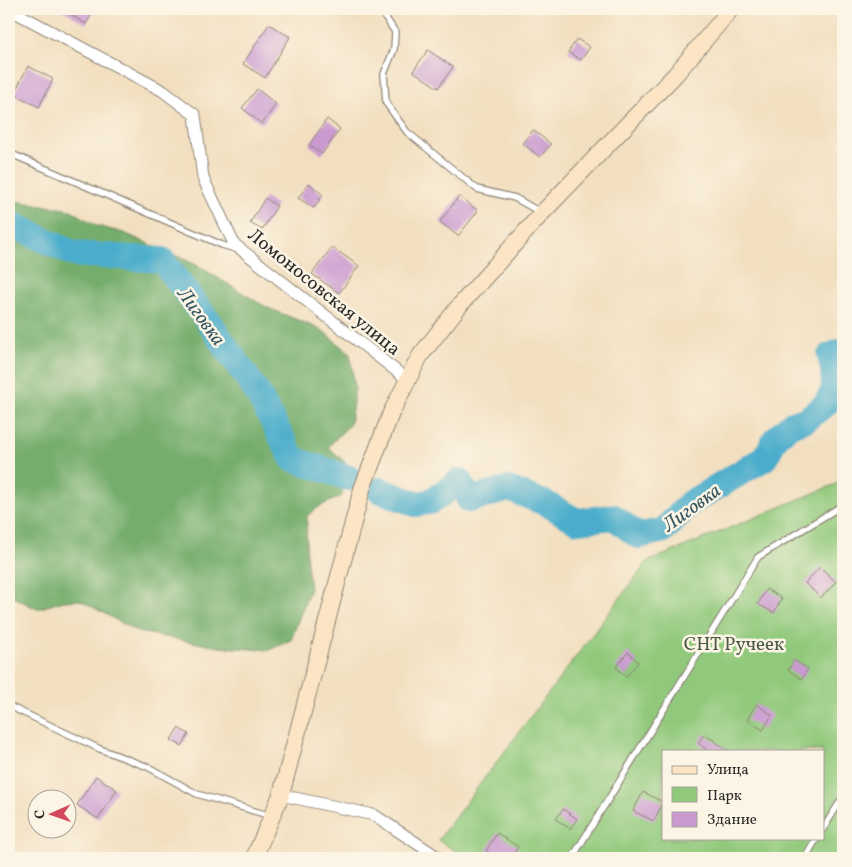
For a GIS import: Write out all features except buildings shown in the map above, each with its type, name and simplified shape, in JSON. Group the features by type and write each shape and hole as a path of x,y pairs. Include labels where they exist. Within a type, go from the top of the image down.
{"main road":[{"path":"254,858 281,795 362,489 391,413 420,356 460,305 542,213 675,75 731,9"}],"street":[{"name":"Ломоносовская улица","path":"9,9 163,91 195,115 203,178 234,244 408,380"},
{"path":"281,795 374,815 439,858"}],"lane":[{"path":"380,9 396,32 394,49 384,74 386,103 407,132 477,189 515,198 542,213"},
{"path":"9,153 222,245 243,250"},
{"path":"572,858 758,557 843,505"},
{"path":"9,706 100,749 148,767 197,794 272,816"},
{"path":"824,827 843,797"},
{"path":"805,858 816,840"}],"green space":[{"path":"9,200 71,210 97,226 124,233 195,264 266,307 322,330 350,354 355,388 350,424 328,447 345,462 342,496 320,506 307,516 306,553 310,589 291,640 269,650 219,647 138,632 80,600 64,601 37,609 9,595"},
{"name":"СНТ Ручеек","path":"843,481 843,858 466,858 438,840 647,562"}],"waterway":[{"name":"Лиговка","path":"9,223 74,254 162,260 206,318 257,392 293,459 349,478"},
{"name":"Лиговка","path":"379,490 416,504 430,502 460,481 469,500 509,489 545,503 577,521 614,517 638,536 664,530 690,503 765,458 776,438 790,425 807,419 825,405 834,390 830,356 839,352 843,354"}]}
